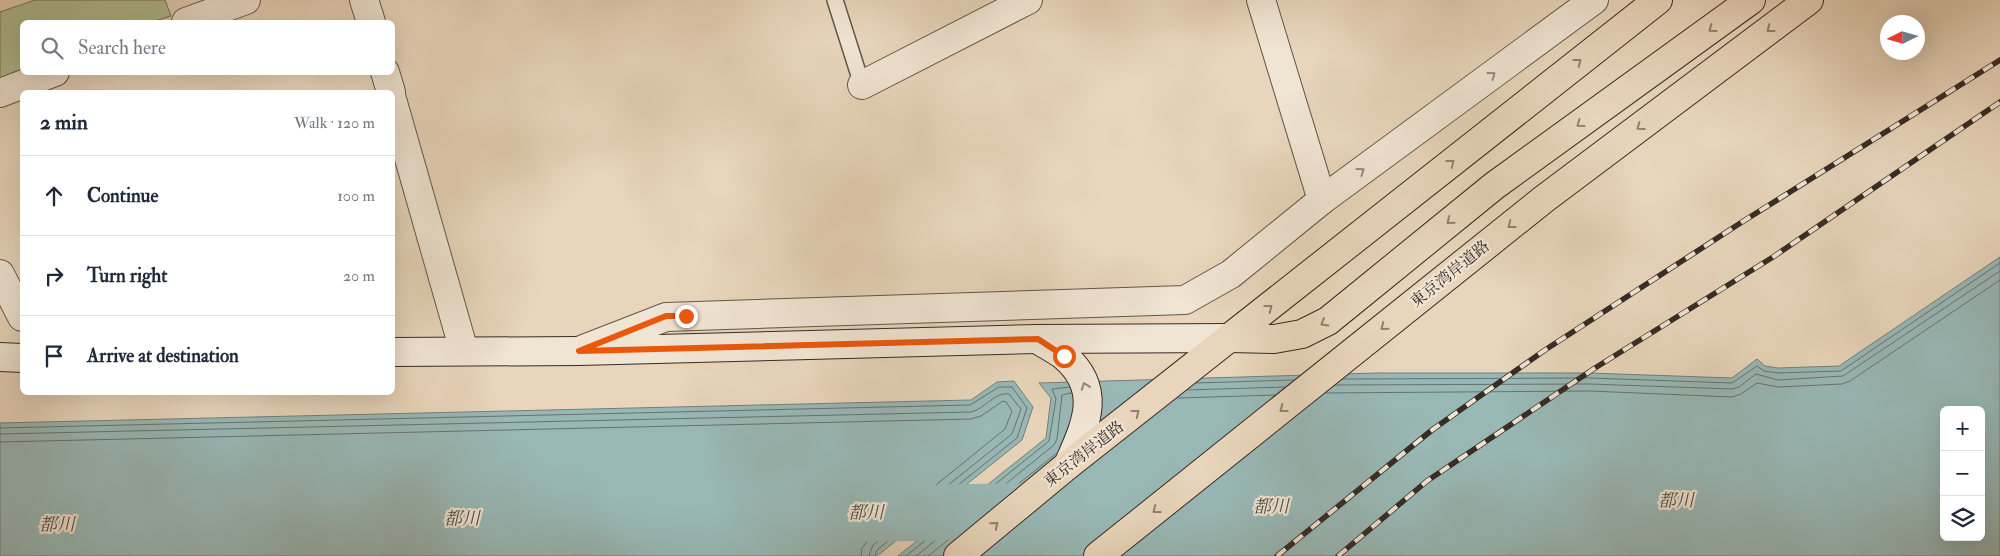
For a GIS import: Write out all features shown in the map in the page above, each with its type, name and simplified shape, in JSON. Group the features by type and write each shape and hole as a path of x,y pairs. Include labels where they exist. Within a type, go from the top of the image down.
{"highway":[{"path":"1230,338 1274,339 1302,334 1328,321 1494,186 1751,0"},
{"name":"東京湾岸道路","path":"1098,556 1544,199 1809,0"},
{"name":"東京湾岸道路","path":"958,556 1068,465 1185,375 1642,5"}],"street":[{"path":"191,20 246,0"},
{"path":"364,0 370,20"},
{"path":"862,85 1028,0"},
{"path":"1261,0 1322,200"},
{"path":"579,351 666,316 1185,300 1231,274 1322,200 1594,0"},
{"path":"0,93 47,75"},
{"path":"386,75 390,90"},
{"path":"395,109 464,351"},
{"path":"0,274 20,313"},
{"path":"395,352 579,351 1038,339 1230,338"},
{"path":"1038,339 1064,356 1082,377 1088,393 1085,426 1068,465"},
{"path":"0,357 20,358"}],"lane":[{"path":"835,0 862,85"}],"green space":[{"path":"35,0 165,0 171,16 158,20 20,20 20,71 0,78 0,12"}],"water":[{"path":"2000,257 2000,556 898,556 1046,438 1051,398 1039,383 1377,373 1590,373 1732,378 1757,359 1765,366 1778,368 1839,366"},
{"path":"1014,381 1033,407 1022,440 877,556 0,556 0,423 971,400 997,382"}],"waterway":[{"name":"都川","path":"854,514 1031,511"}],"railway":[{"path":"1277,556 1432,430 1545,350 1742,222 2000,60"},
{"path":"1338,556 1427,481 1595,368 1773,257 2000,102"}],"route":[{"path":"686,316 666,316 579,351 1038,339 1064,356"}]}
